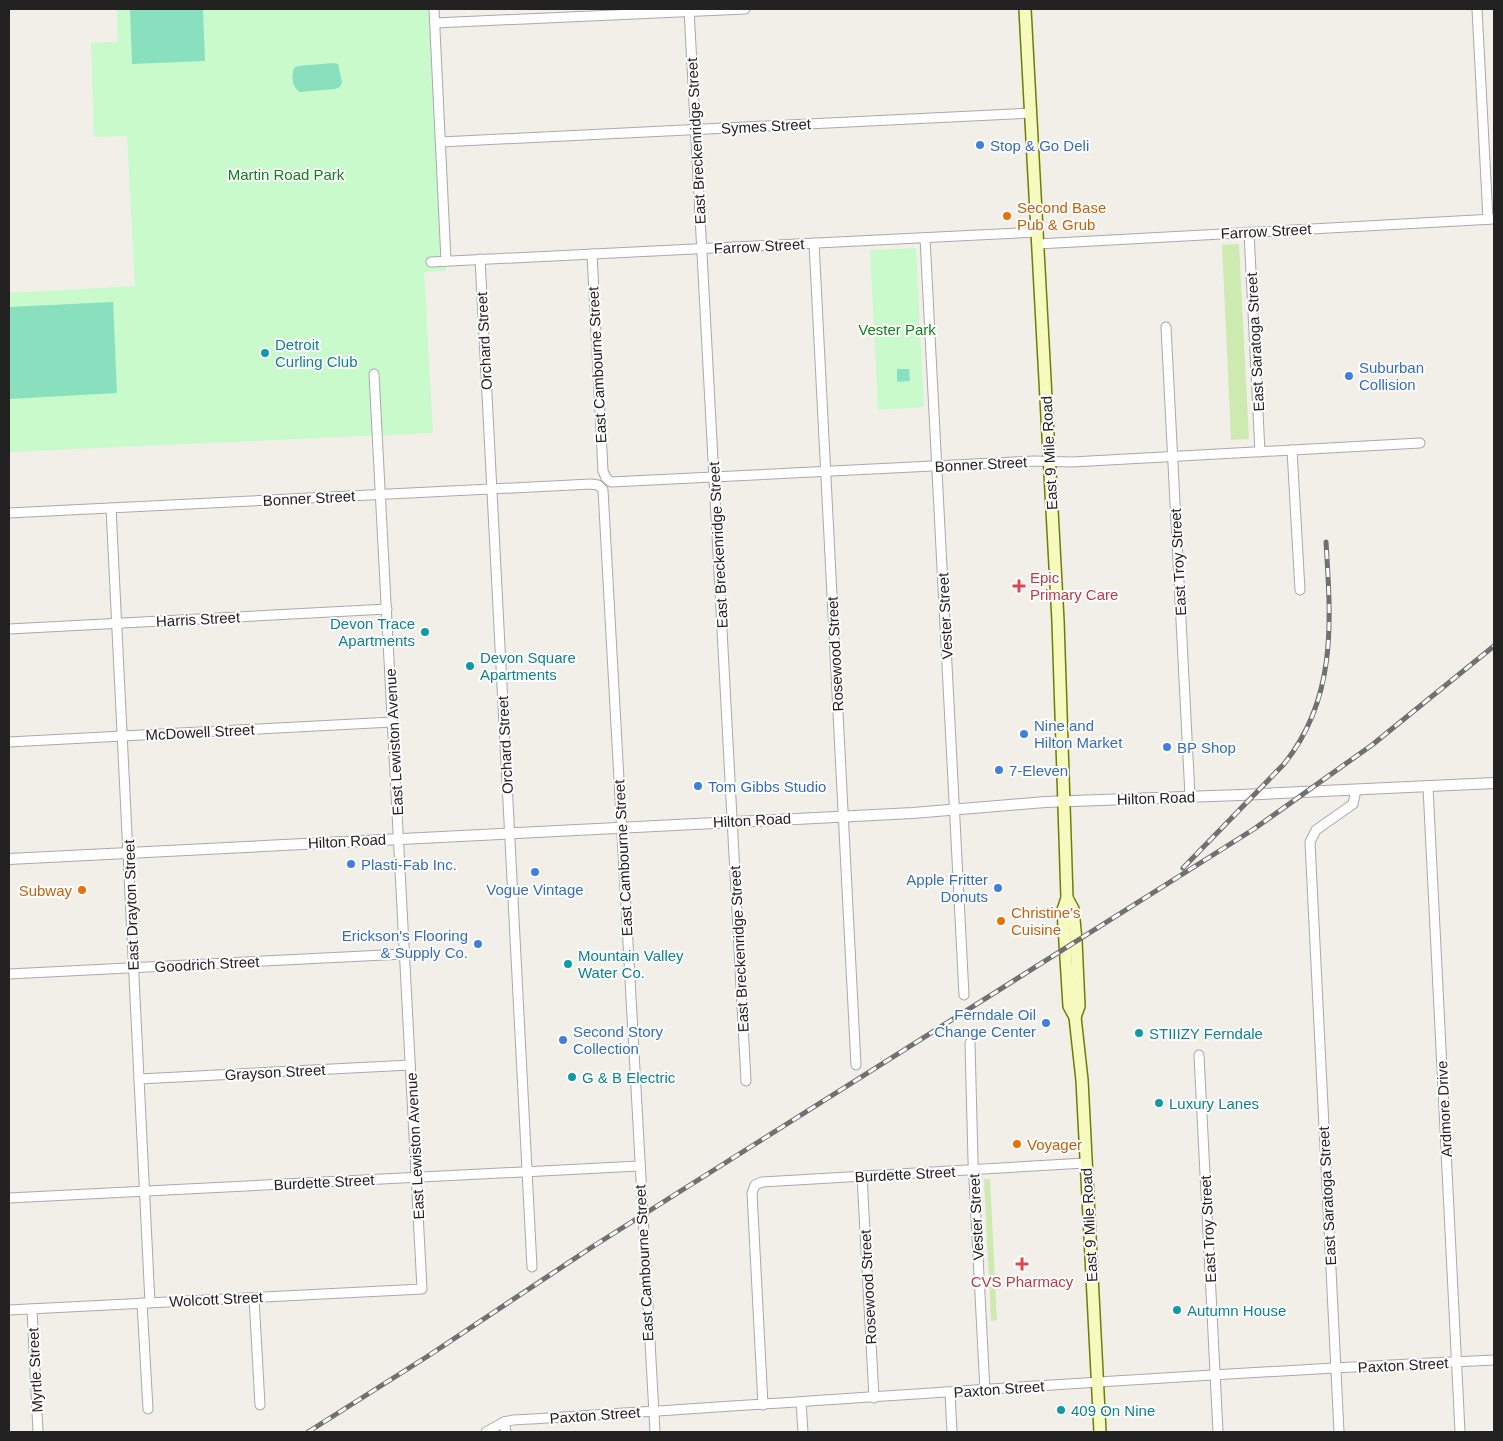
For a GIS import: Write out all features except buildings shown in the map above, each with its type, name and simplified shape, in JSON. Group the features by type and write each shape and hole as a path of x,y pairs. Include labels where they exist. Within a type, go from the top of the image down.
{"main road":[{"name":"East 9 Mile Road","path":"1025,9 1050,462 1067,898 1063,910 1069,1006 1075,1017 1082,1080 1100,1432"}],"street":[{"path":"434,9 446,261"},
{"path":"435,23 689,10 745,9"},
{"path":"1477,9 1491,219"},
{"name":"East Breckenridge Street","path":"689,10 746,1081"},
{"name":"Symes Street","path":"440,142 1031,113"},
{"name":"Farrow Street","path":"431,262 925,238 1038,238 1249,232 1491,219"},
{"name":"East Saratoga Street","path":"1249,232 1260,452"},
{"name":"Vester Street","path":"925,238 964,995"},
{"name":"Rosewood Street","path":"814,243 856,1065"},
{"name":"East Cambourne Street","path":"592,254 604,475"},
{"name":"Orchard Street","path":"480,259 532,1267"},
{"name":"East Troy Street","path":"1166,327 1190,796"},
{"name":"East Lewiston Avenue","path":"374,374 422,1289"},
{"name":"Bonner Street","path":"604,475 608,480 616,482 937,466 1172,457 1420,443"},
{"path":"1292,450 1300,590"},
{"name":"Bonner Street","path":"9,513 591,484 598,485 604,494"},
{"name":"East Cambourne Street","path":"604,494 639,1166 655,1432"},
{"name":"East Drayton Street","path":"111,508 144,1191 148,1409"},
{"name":"Harris Street","path":"9,629 387,609"},
{"name":"McDowell Street","path":"9,742 392,722"},
{"name":"Hilton Road","path":"9,859 955,810 1064,801 1494,783"},
{"name":"Ardmore Drive","path":"1428,786 1460,1432"},
{"name":"East Saratoga Street","path":"1339,1432 1310,838 1316,830 1353,804 1356,790"},
{"name":"Goodrich Street","path":"9,974 404,954"},
{"name":"Vester Street","path":"970,1044 973,1170 985,1391"},
{"name":"East Troy Street","path":"1200,1055 1218,1432"},
{"name":"Grayson Street","path":"139,1079 410,1065"},
{"name":"Burdette Street","path":"763,1405 752,1193 755,1185 762,1182 1085,1163"},
{"name":"Burdette Street","path":"9,1198 639,1166"},
{"name":"Rosewood Street","path":"862,1176 874,1398"},
{"name":"Wolcott Street","path":"9,1310 422,1289"},
{"path":"254,1298 260,1405"},
{"name":"Myrtle Street","path":"32,1308 38,1432"},
{"name":"Paxton Street","path":"504,1422 1098,1382 1494,1360"},
{"path":"950,1393 952,1432"},
{"path":"801,1402 803,1432"},
{"path":"486,1432 504,1422 506,1432"}],"green space":[{"name":"Martin Road Park","path":"117,9 434,9 446,271 424,272 433,433 9,452 9,293 135,286 127,136 94,137 91,43 118,42"},
{"path":"130,9 203,9 205,61 132,64"},
{"path":"338,64 342,82 340,87 300,92 295,88 292,78 294,68"},
{"path":"1239,244 1249,439 1231,440 1222,245"},
{"name":"Vester Park","path":"916,248 924,407 878,410 870,250"},
{"path":"113,302 117,393 9,399 9,307"},
{"path":"897,369 909,369 910,381 897,382"},
{"path":"984,1179 990,1179 997,1320 991,1321"}],"railway":[{"path":"1183,868 1284,764 1301,739 1314,713 1322,686 1329,630 1326,542"},
{"path":"308,1432 428,1356 592,1247 1254,829 1372,745 1494,646"}],"place":[{"name":"Stop & Go Deli","path":"980,145"},
{"name":"Second Base Pub & Grub","path":"1007,216"},
{"name":"Detroit Curling Club","path":"265,353"},
{"name":"Suburban Collision","path":"1349,376"},
{"name":"Epic Primary Care","path":"1019,586"},
{"name":"Devon Trace Apartments","path":"425,632"},
{"name":"Devon Square Apartments","path":"470,666"},
{"name":"Nine and Hilton Market","path":"1024,734"},
{"name":"BP Shop","path":"1167,747"},
{"name":"7-Eleven","path":"999,770"},
{"name":"Tom Gibbs Studio","path":"698,786"},
{"name":"Plasti-Fab Inc.","path":"351,864"},
{"name":"Vogue Vintage","path":"535,872"},
{"name":"Apple Fritter Donuts","path":"998,888"},
{"name":"Subway","path":"82,890"},
{"name":"Christine's Cuisine","path":"1001,921"},
{"name":"Erickson's Flooring & Supply Co.","path":"478,944"},
{"name":"Mountain Valley Water Co.","path":"568,964"},
{"name":"Ferndale Oil Change Center","path":"1046,1023"},
{"name":"STIIIZY Ferndale","path":"1139,1033"},
{"name":"Second Story Collection","path":"563,1040"},
{"name":"G & B Electric","path":"572,1077"},
{"name":"Luxury Lanes","path":"1159,1103"},
{"name":"Voyager","path":"1017,1144"},
{"name":"CVS Pharmacy","path":"1022,1264"},
{"name":"Autumn House","path":"1177,1310"},
{"name":"409 On Nine","path":"1061,1410"}]}
